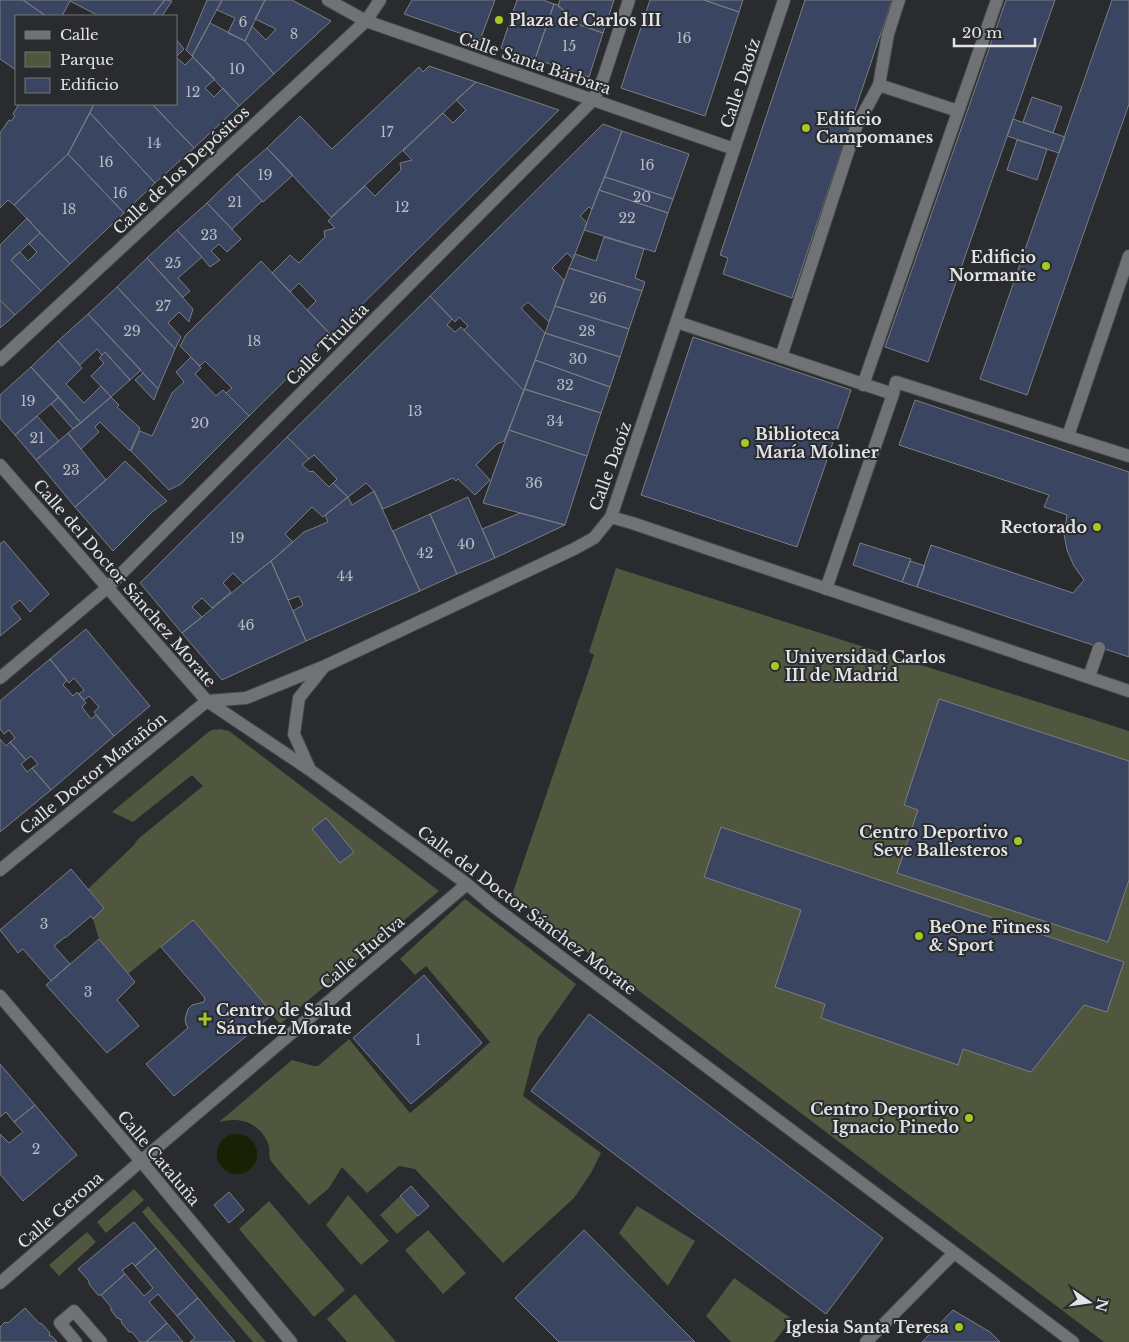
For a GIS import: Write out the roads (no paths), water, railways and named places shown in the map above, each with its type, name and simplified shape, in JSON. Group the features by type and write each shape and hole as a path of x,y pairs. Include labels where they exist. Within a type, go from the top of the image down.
{"street":[{"name":"Calle Santa Bárbara","path":"328,0 366,21 734,150"},
{"name":"Calle de los Depósitos","path":"0,360 366,21 380,0"},
{"name":"Calle Titulcia","path":"0,678 107,588 593,100 629,0"},
{"name":"Calle Daoíz","path":"207,701 246,698 325,666 594,538 611,517 784,0"},
{"path":"781,357 856,127 879,85 888,34 899,0"},
{"path":"863,385 997,0"},
{"path":"879,85 958,111"},
{"path":"1068,436 1129,256"},
{"path":"677,322 893,394"},
{"path":"826,589 896,382 1129,456"},
{"name":"Calle del Doctor Sánchez Morate","path":"0,465 207,701 310,770 467,884 493,906 1073,1342"},
{"path":"611,517 1129,691"},
{"path":"1089,677 1099,648"},
{"path":"310,770 294,734 296,716 299,698 325,666"},
{"name":"Calle Doctor Marañón","path":"0,870 207,701"},
{"name":"Calle Huelva","path":"141,1161 467,884"},
{"name":"Calle Cataluña","path":"0,996 141,1161 290,1342"},
{"name":"Calle Gerona","path":"0,1283 141,1161"},
{"path":"866,1342 954,1253"},
{"path":"76,1342 60,1323 74,1311 101,1342"}],"place":[{"name":"Plaza de Carlos III","path":"499,20"},
{"name":"Edificio Campomanes","path":"806,128"},
{"name":"Edificio Normante","path":"1046,266"},
{"name":"Biblioteca María Moliner","path":"745,443"},
{"name":"Rectorado","path":"1097,527"},
{"name":"Universidad Carlos III de Madrid","path":"775,666"},
{"name":"Centro Deportivo Seve Ballesteros","path":"1018,841"},
{"name":"BeOne Fitness & Sport","path":"919,936"},
{"name":"Centro de Salud Sánchez Morate","path":"205,1019"},
{"name":"Centro Deportivo Ignacio Pinedo","path":"969,1118"},
{"name":"Iglesia Santa Teresa","path":"959,1327"}]}
